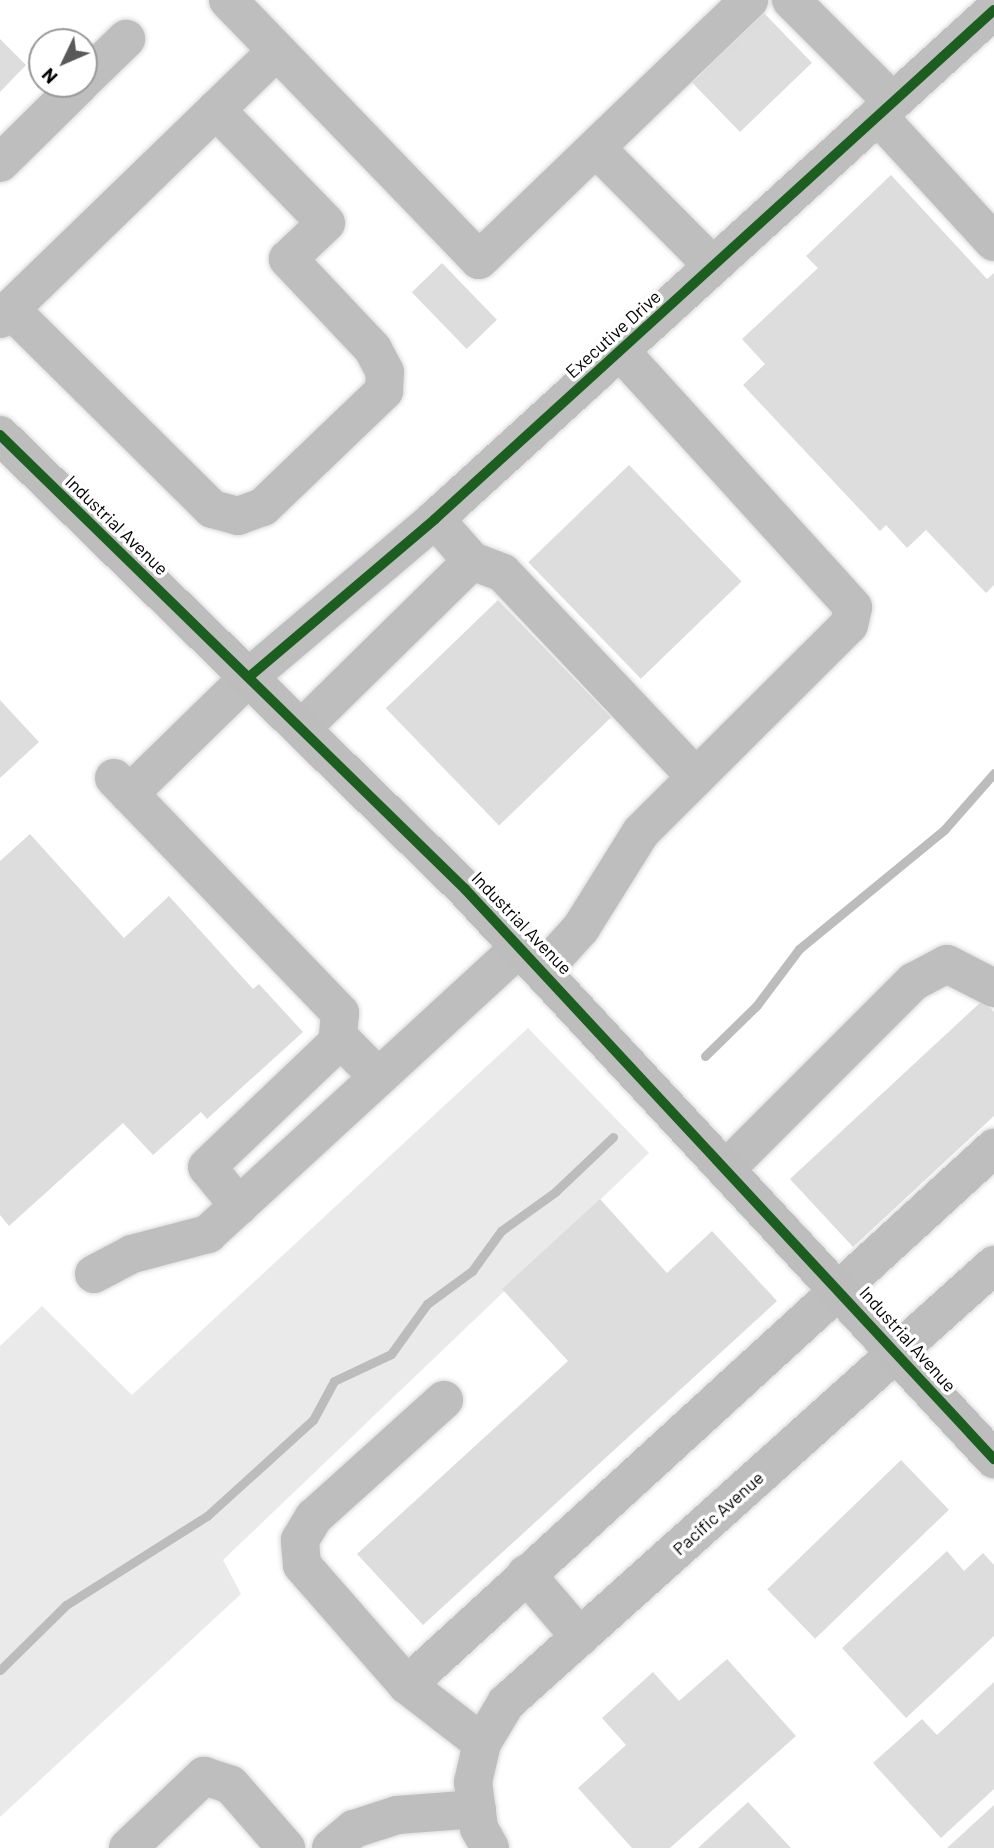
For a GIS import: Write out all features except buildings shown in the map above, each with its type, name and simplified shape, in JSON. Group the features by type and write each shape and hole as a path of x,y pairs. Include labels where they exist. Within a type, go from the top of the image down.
{"main road":[{"name":"Industrial Avenue","path":"0,435 302,727 532,958 728,1167 994,1459"}],"street":[{"path":"228,0 479,260 598,149 749,0"},
{"path":"791,0 994,242"},
{"name":"Executive Drive","path":"341,1039 340,1013 121,786 435,519 994,10"},
{"path":"98,66 126,39"},
{"path":"216,110 326,223 288,260 373,349 385,372 384,391 263,506 239,516 212,509 5,314 277,51"},
{"path":"0,163 66,98"},
{"path":"598,149 713,266"},
{"path":"94,1274 132,1254 208,1234 378,1077 532,958 581,928 640,832 849,625 853,607 620,351"},
{"path":"435,519 472,561 503,573 696,777"},
{"path":"302,727 472,561"},
{"path":"728,1167 912,982 947,964 994,988"},
{"path":"239,1206 207,1167 341,1039 378,1077"},
{"path":"407,1685 994,1148"},
{"name":"Pacific Avenue","path":"475,1796 482,1743 506,1703 994,1265"},
{"path":"444,1400 314,1517 300,1540 302,1565 407,1685 482,1743"},
{"path":"526,1574 580,1637"},
{"path":"128,1848 204,1776 231,1785 286,1848"},
{"path":"331,1848 354,1829 397,1815 475,1796 490,1848"}],"shaded area":[{"path":"528,1028 649,1153 223,1560 241,1594 0,1817 0,1346 42,1306 132,1395"}],"waterway":[{"path":"705,1056 757,1005 799,949 944,830 994,773"},
{"path":"0,1670 66,1605 207,1516 313,1420 334,1381 391,1354 427,1304 472,1271 501,1231 555,1192 613,1137"}],"cycle path":[{"path":"249,677 435,519 994,10"},
{"path":"0,435 465,889 994,1459"}]}
